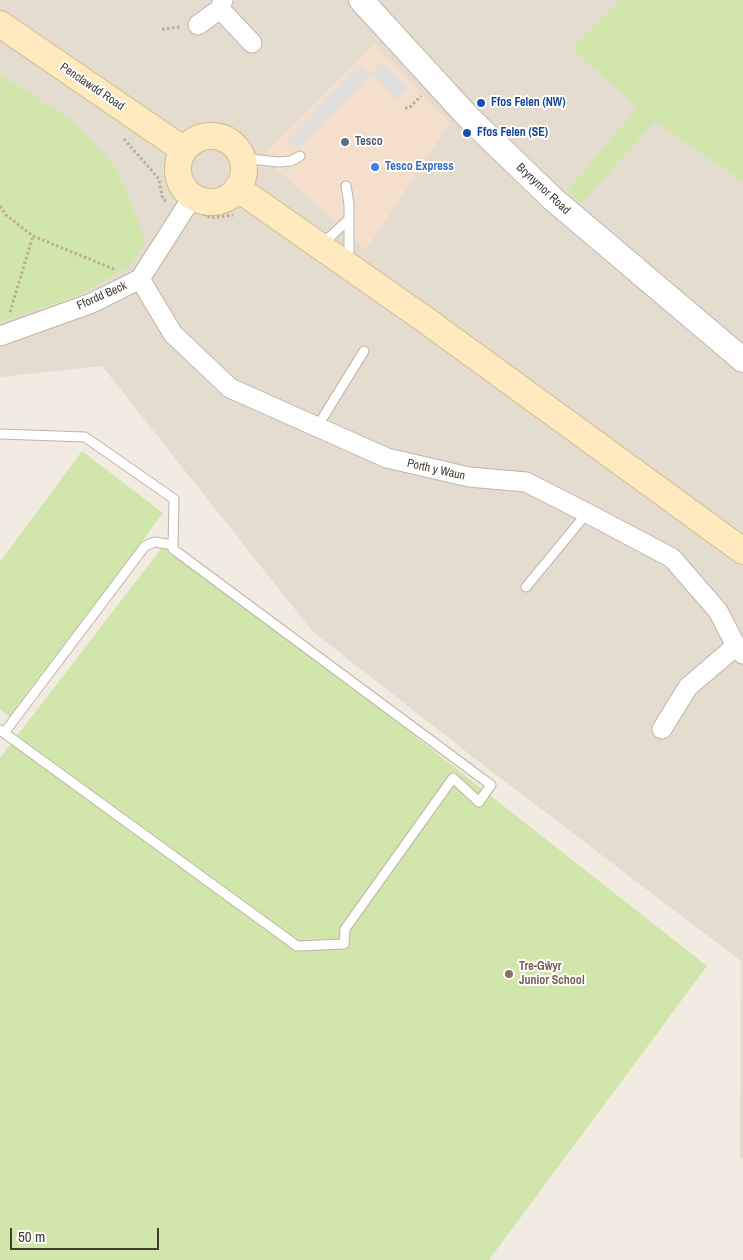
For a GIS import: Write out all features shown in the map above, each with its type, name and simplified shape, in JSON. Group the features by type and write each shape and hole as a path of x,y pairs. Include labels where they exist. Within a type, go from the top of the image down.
{"main road":[{"name":"Penclawdd Road","path":"0,24 184,150"},
{"path":"210,136 220,137 229,142 237,149 242,158 244,168 242,179 237,188 222,200 212,202 193,196 180,180 178,170 179,160 184,150 191,142 210,136"},
{"path":"237,188 579,430 743,551"}],"street":[{"name":"Brynymor Road","path":"361,0 471,120 553,199 743,360"},
{"path":"198,26 221,4 252,43"},
{"name":"Ffordd Beck","path":"2,335 92,302 140,279 193,196"},
{"name":"Porth y Waun","path":"140,279 174,334 230,388 387,458 469,477 526,482 672,558 718,611 739,650 688,687 662,729"}],"lane":[{"path":"242,158 278,162 291,161 300,156"},
{"path":"346,186 349,204 348,265"},
{"path":"318,244 331,236 349,220"},
{"path":"316,426 364,351"},
{"path":"0,434 85,437 174,500 173,548 491,785 479,802 454,778 345,929 344,944 297,946 2,732 146,546 155,542 172,545"},
{"path":"526,586 587,513"}],"path":[{"path":"0,206 6,215 33,236 140,279"},
{"path":"2,335 33,236"}],"shaded area":[{"path":"0,0 743,0 743,1159 740,1156 741,961 491,771 312,631 102,366 0,377"},
{"path":"374,44 450,123 366,250 262,156"},
{"path":"383,62 409,88 398,100 371,74"},
{"path":"360,63 371,74 297,149 287,139"}],"green space":[{"path":"621,0 743,0 743,182 655,121 581,204 567,191 638,107 571,48"},
{"path":"0,74 72,121 115,166 135,213 145,243 131,265 79,295 0,322"},
{"path":"82,451 163,513 11,718 0,709 0,562"},
{"path":"167,541 707,966 489,1260 0,1260 0,758"}],"place":[{"name":"Ffos Felen (NW)","path":"481,103"},
{"name":"Ffos Felen (SE)","path":"467,133"},
{"name":"Tesco","path":"345,142"},
{"name":"Tesco Express","path":"375,167"},
{"name":"Tre-Gŵyr Junior School","path":"509,974"}]}
